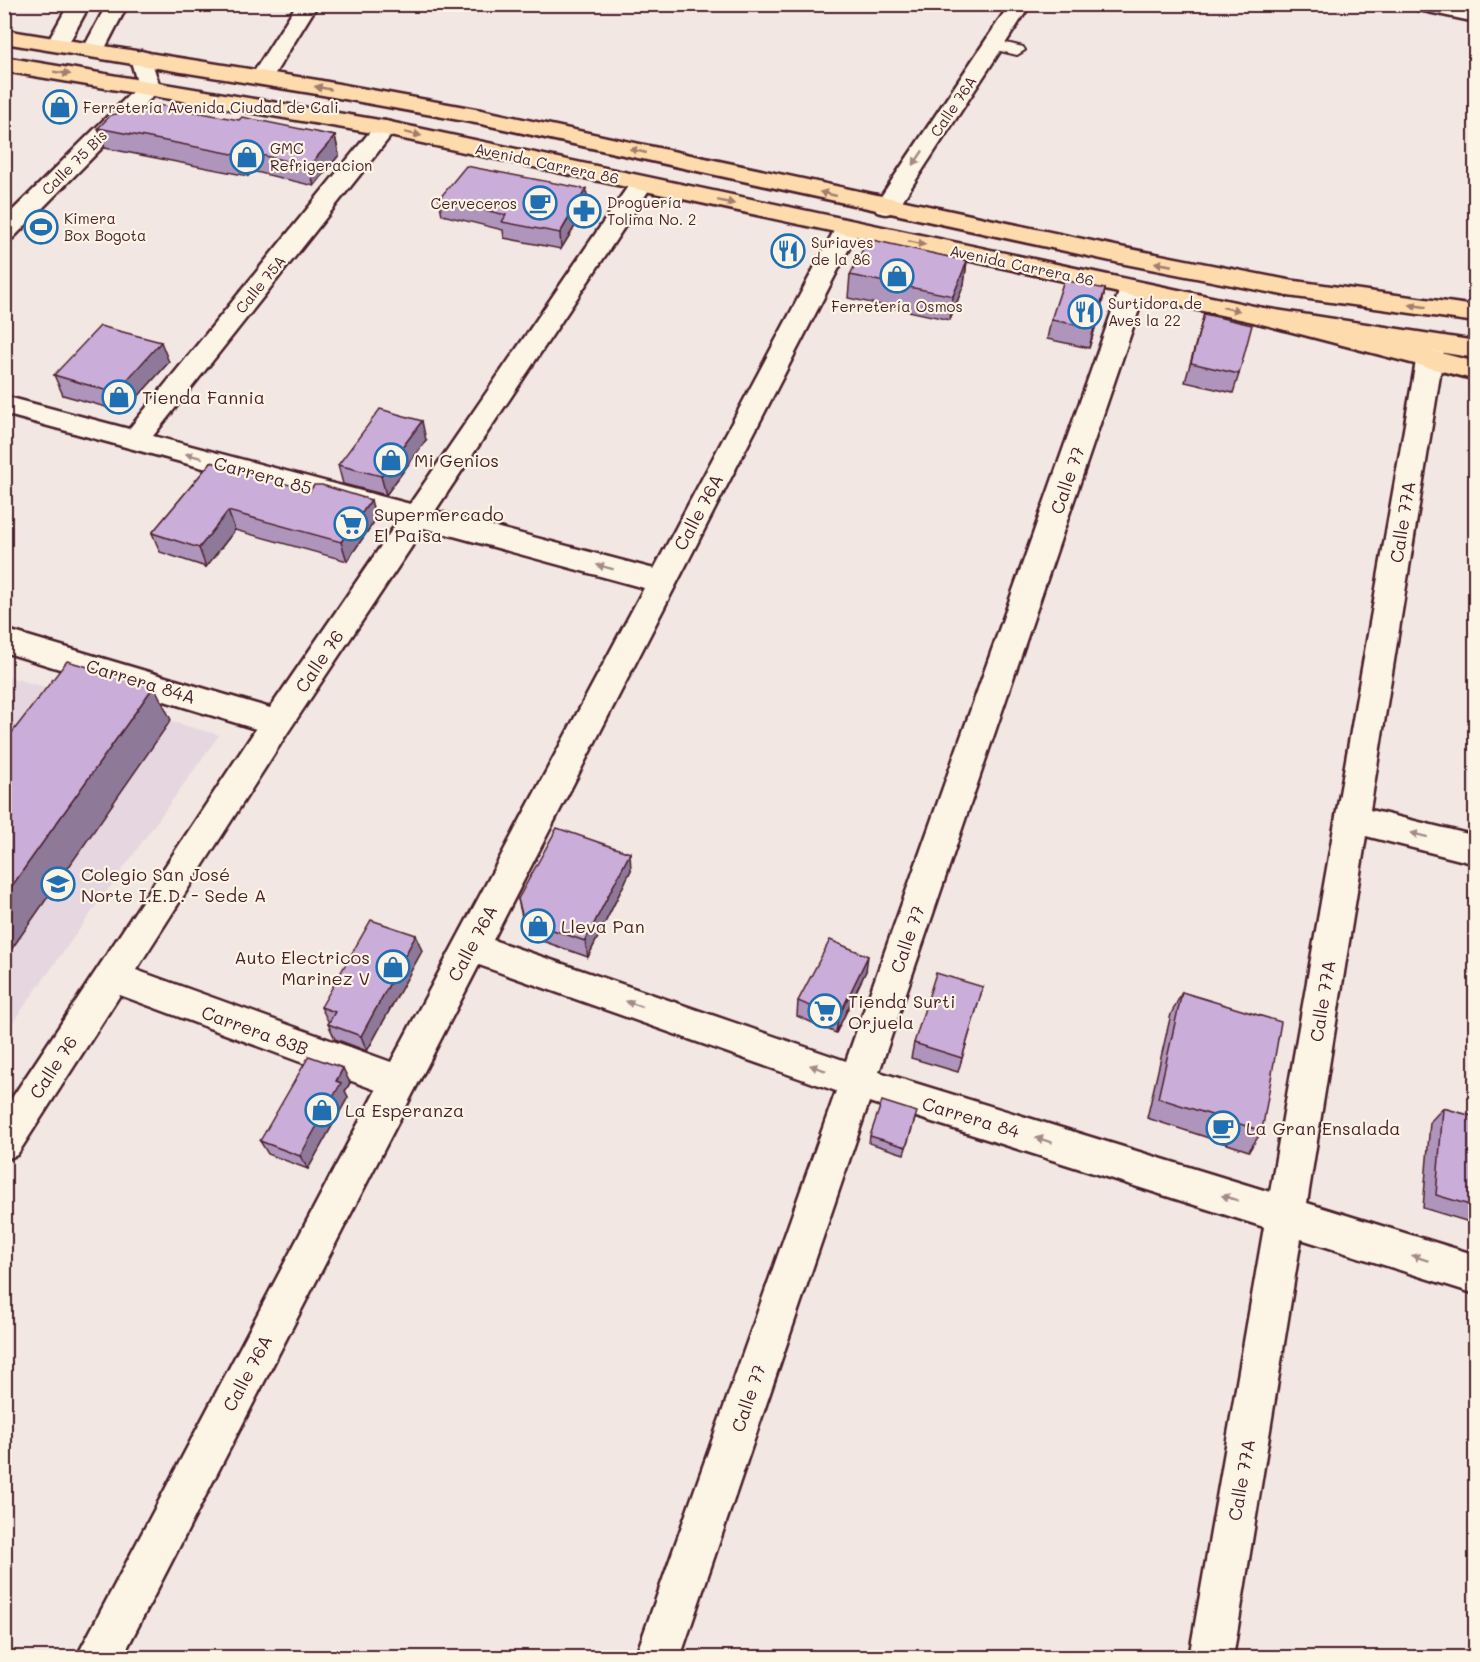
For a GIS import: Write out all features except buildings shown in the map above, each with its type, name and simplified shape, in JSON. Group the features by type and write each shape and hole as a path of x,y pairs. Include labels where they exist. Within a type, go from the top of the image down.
{"main road":[{"name":"Avenida Carrera 86","path":"4,36 261,78 560,133 886,207 1288,288 1476,314"},
{"name":"Avenida Carrera 86","path":"4,64 385,129 1430,352"},
{"path":"1430,352 1476,350"},
{"path":"1430,352 1476,371"}],"street":[{"path":"57,45 80,4"},
{"path":"93,51 118,4"},
{"path":"261,78 308,4"},
{"name":"Calle 76A","path":"886,207 1021,4"},
{"path":"1416,4 1476,16"},
{"path":"141,58 148,87"},
{"name":"Calle 75 Bis","path":"4,233 148,87"},
{"name":"Calle 75A","path":"135,440 385,129"},
{"name":"Calle 76","path":"4,1143 277,723 641,184"},
{"name":"Calle 76A","path":"98,1658 847,229"},
{"name":"Calle 77","path":"657,1658 1133,289"},
{"name":"Calle 77A","path":"1211,1658 1430,352"},
{"name":"Carrera 85","path":"4,405 662,582"},
{"name":"Carrera 84A","path":"4,640 277,723"},
{"path":"1352,819 1476,850"},
{"name":"Carrera 84","path":"470,947 858,1082 1476,1275"},
{"name":"Carrera 83B","path":"112,977 399,1082"}],"lane":[{"path":"994,45 1017,50"}],"shaded area":[{"name":"Colegio San José Norte I.E.D. - Sede A","path":"5,676 219,735 5,1033"}],"place":[{"name":"Ferretería Avenida Ciudad de Cali","path":"60,107"},
{"name":"GMC Refrigeracion","path":"247,157"},
{"name":"Cerveceros","path":"540,203"},
{"name":"Droguería Tolima No. 2","path":"584,211"},
{"name":"Kimera Box Bogota","path":"41,227"},
{"name":"Suriaves de la 86","path":"788,251"},
{"name":"Ferretería Osmos","path":"897,276"},
{"name":"Surtidora de Aves la 22","path":"1085,312"},
{"name":"Tienda Fannia","path":"119,397"},
{"name":"Mi Genios","path":"391,460"},
{"name":"Supermercado El Paisa","path":"351,524"},
{"name":"Colegio San José Norte I.E.D. - Sede A","path":"58,884"},
{"name":"Lleva Pan","path":"538,926"},
{"name":"Auto Electricos Marinez V","path":"393,967"},
{"name":"Tienda Surti Orjuela","path":"825,1011"},
{"name":"La Esperanza","path":"322,1110"},
{"name":"La Gran Ensalada","path":"1223,1128"}]}
